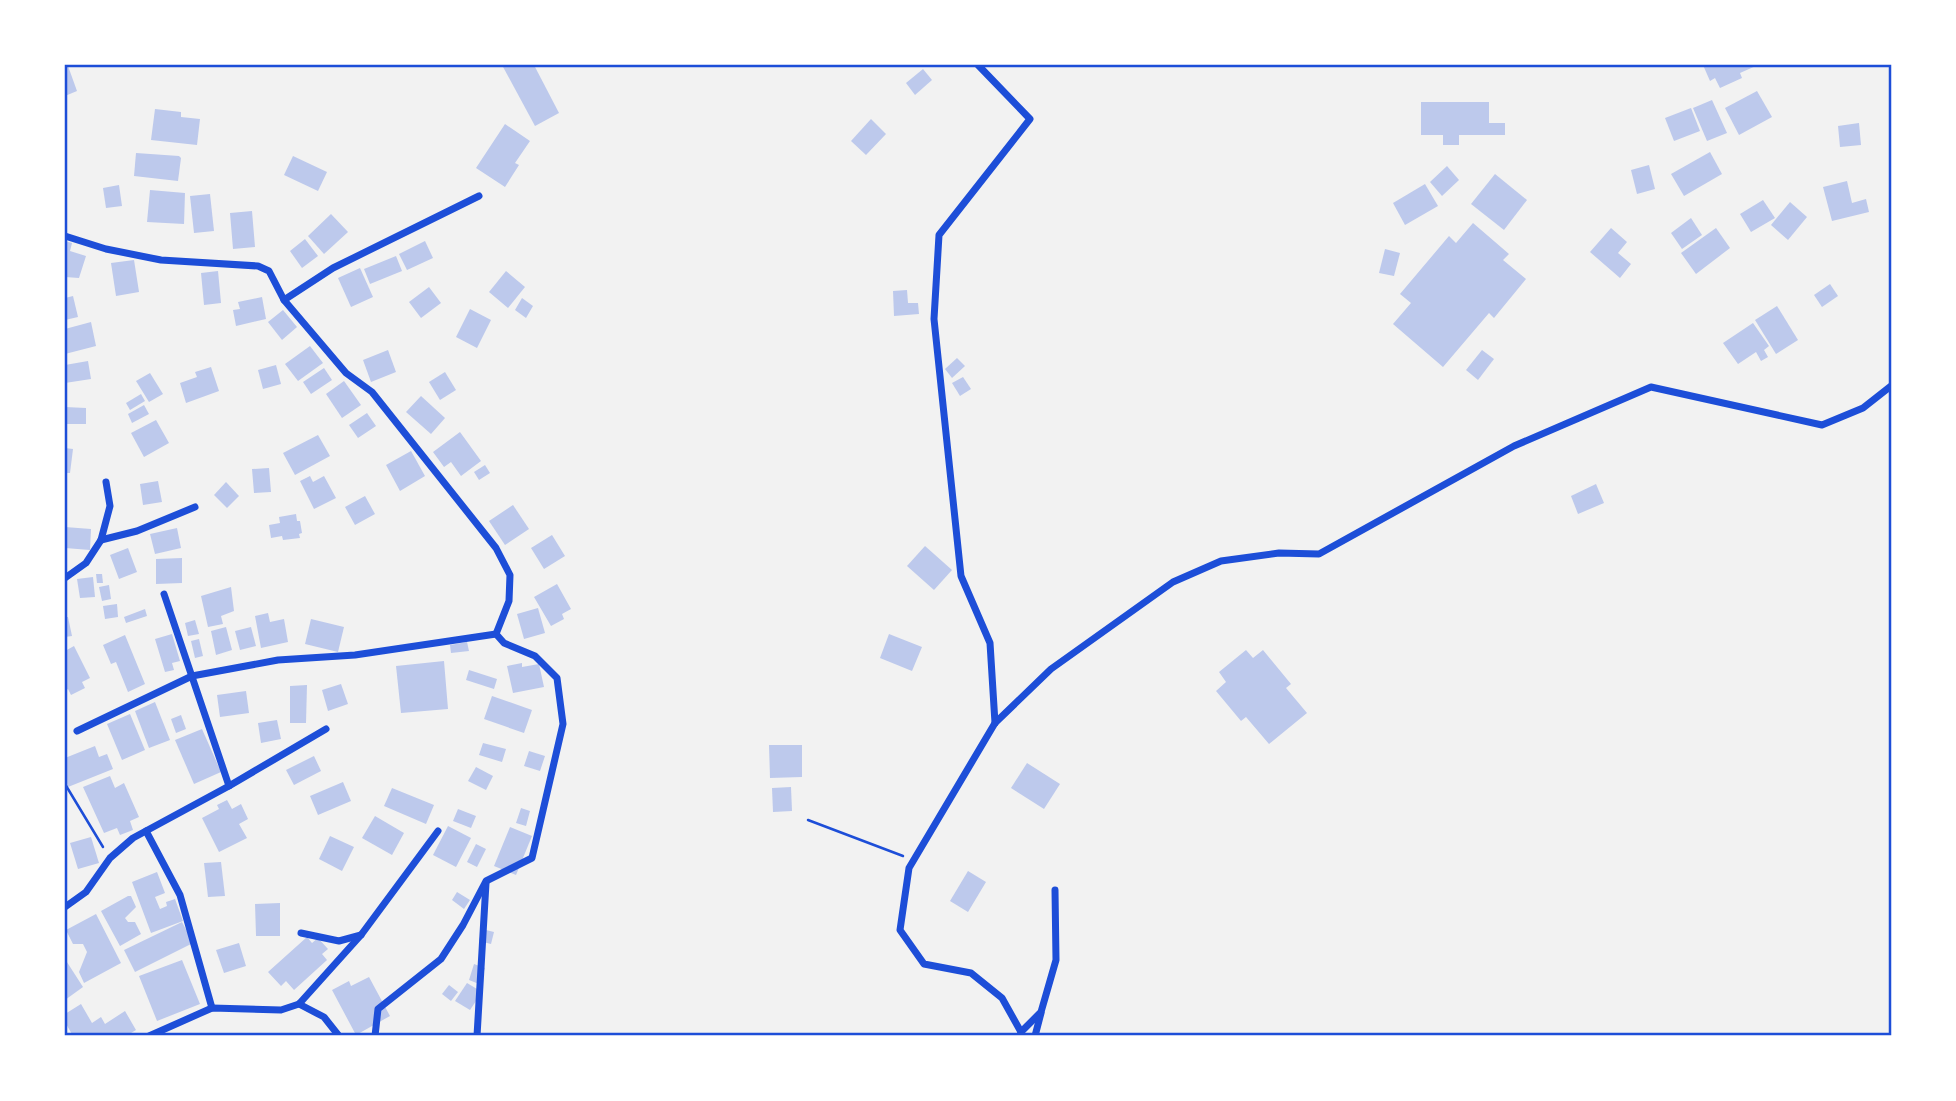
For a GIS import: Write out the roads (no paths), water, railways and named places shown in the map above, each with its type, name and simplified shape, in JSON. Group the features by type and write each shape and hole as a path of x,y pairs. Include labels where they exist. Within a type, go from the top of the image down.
{"street":[{"path":"978,65 1030,119 939,236 934,319 961,576 990,643 995,723"},
{"path":"284,300 333,268 479,196"},
{"path":"65,236 106,249 161,260 258,266 269,271 284,300 346,373 373,393 496,548 510,575 509,601 496,634"},
{"path":"1041,1012 1021,1034 1002,998 971,972 924,964 900,930 909,869 914,860 995,723 1051,668 1173,582 1221,561 1279,553 1320,554 1514,446 1651,387 1822,425 1863,408 1891,386"},
{"path":"65,578 86,563 101,540 110,506 106,481"},
{"path":"101,540 137,531 195,508"},
{"path":"164,594 229,786"},
{"path":"77,731 192,676 278,660 355,655 496,634"},
{"path":"375,1036 378,1009 441,959 486,881 532,858 563,724 557,678 536,656 503,643 496,634"},
{"path":"65,907 86,892 110,858 133,838 326,729"},
{"path":"146,831 180,895 212,1008"},
{"path":"149,1036 212,1008 281,1010 299,1004 361,934 438,831"},
{"path":"477,1036 486,881"},
{"path":"1035,1036 1056,960 1055,890"},
{"path":"301,933 338,941 361,934"},
{"path":"299,1004 324,1017 339,1036"}]}
